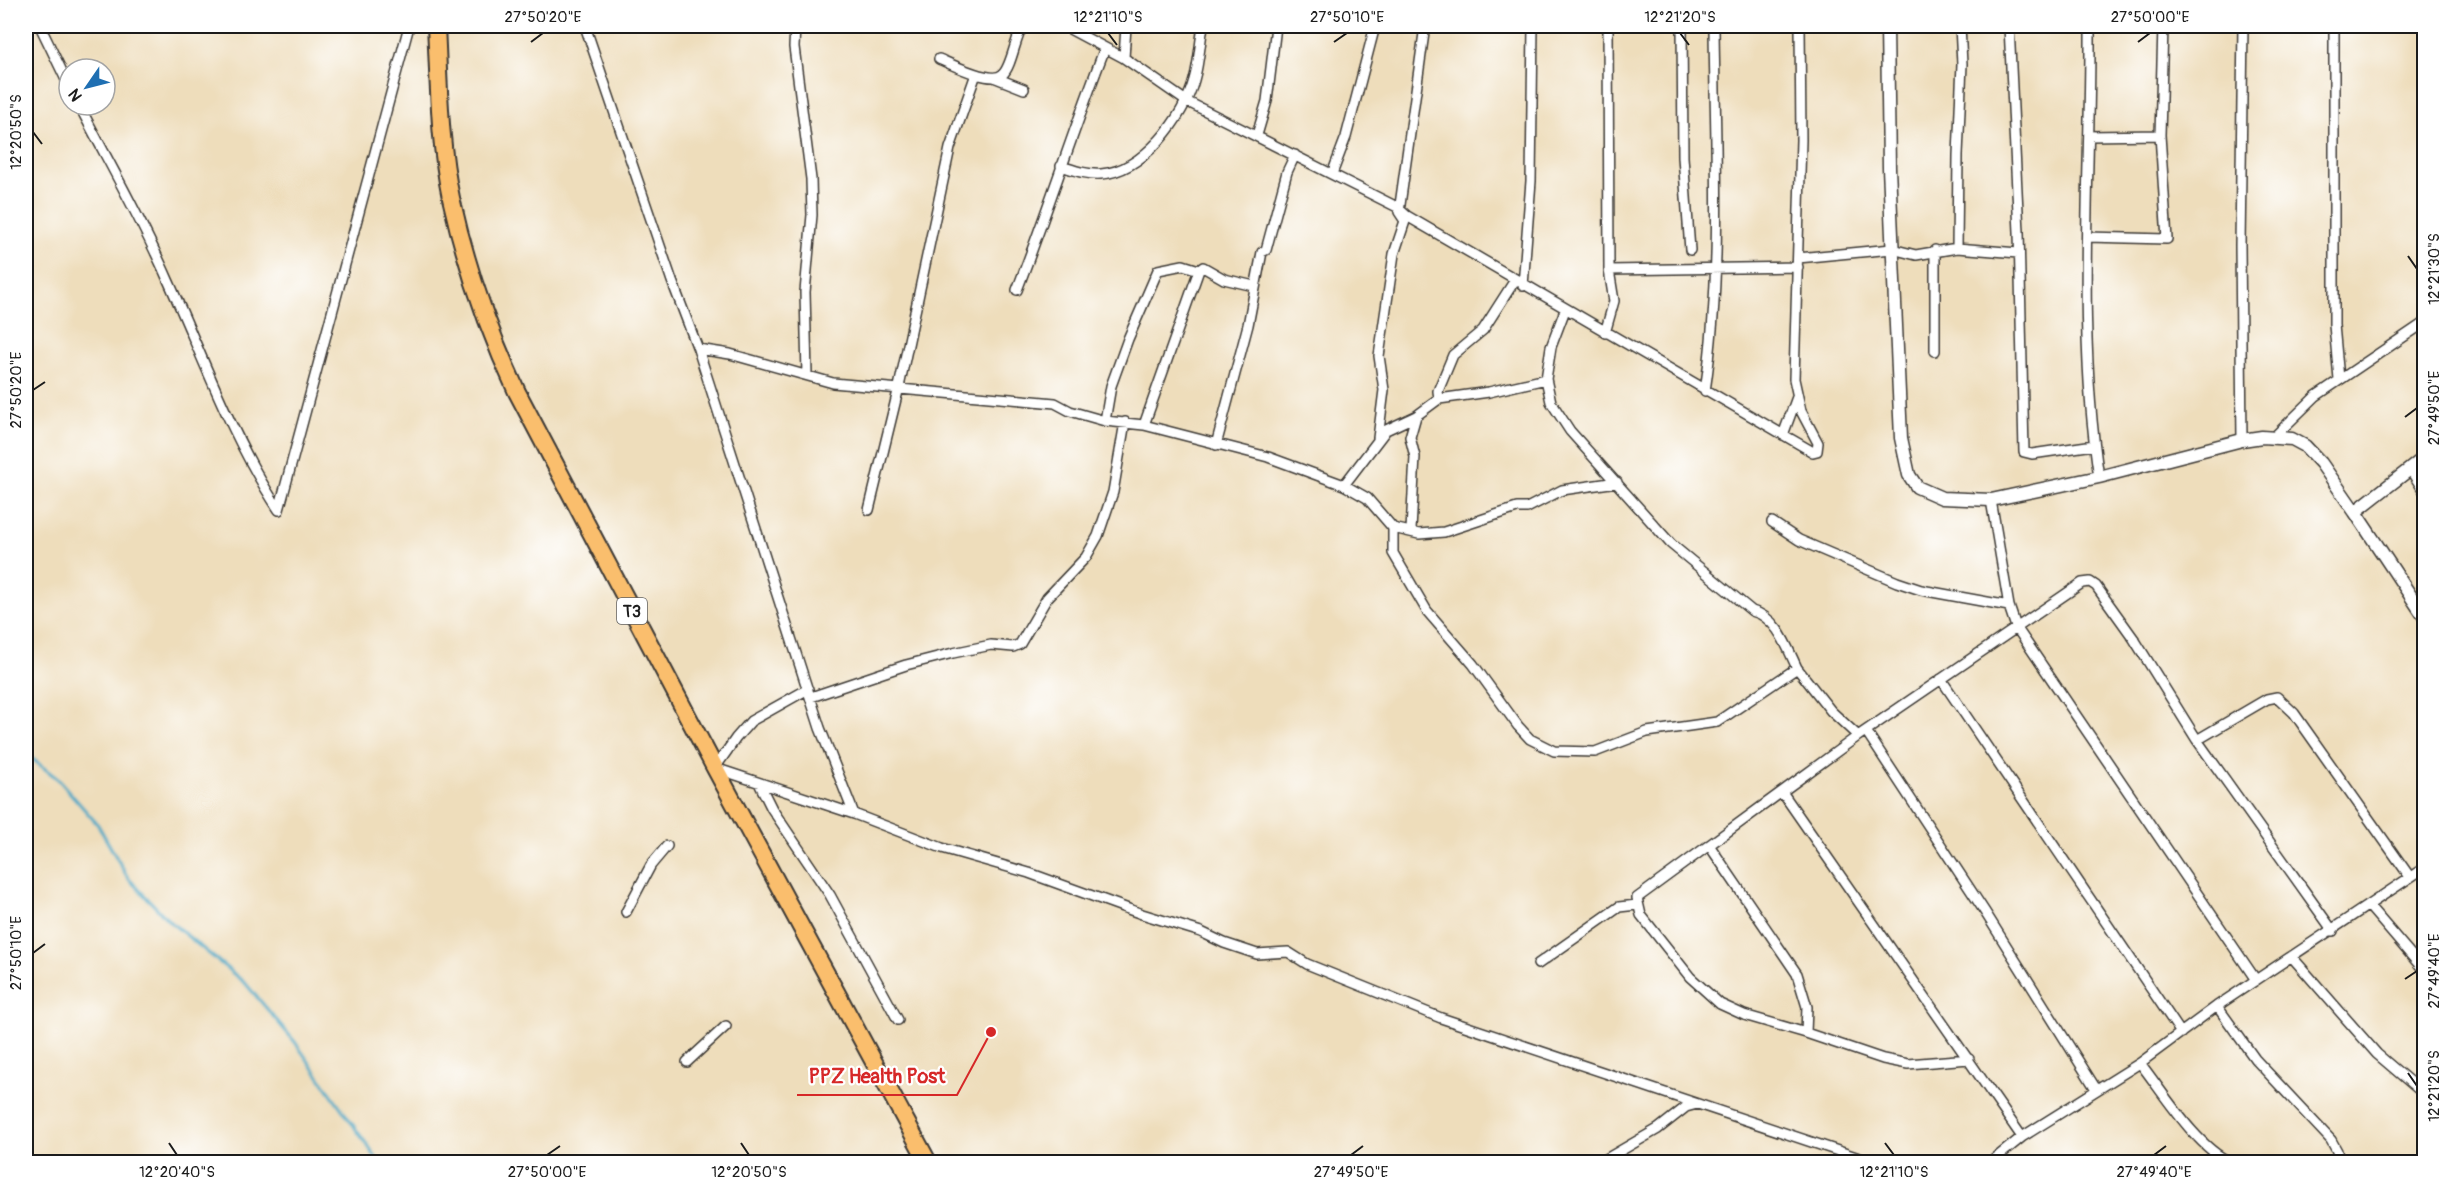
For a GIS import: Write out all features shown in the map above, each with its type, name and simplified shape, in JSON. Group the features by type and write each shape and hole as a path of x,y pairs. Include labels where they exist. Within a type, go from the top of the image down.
{"highway":[{"name":"T3","path":"436,26 442,128 451,196 473,284 495,345 517,392 715,768 928,1162"}],"street":[{"path":"40,26 57,61"},
{"path":"85,117 155,251 203,364 257,477 279,510 409,26"},
{"path":"585,26 672,281 698,349 810,693 854,814"},
{"path":"795,26 794,47 811,179 812,215 805,292 807,375"},
{"path":"996,78 1002,75 1007,66 1023,26"},
{"path":"1064,26 1124,58 1186,100 1399,209 1519,283 1810,452 1817,451 1819,446 1797,397 1794,379 1801,140 1800,26"},
{"path":"1124,58 1126,26"},
{"path":"1061,166 1088,174 1104,174 1121,168 1166,136 1194,80 1203,26"},
{"path":"1257,135 1267,101 1276,26"},
{"path":"1332,174 1346,137 1375,26"},
{"path":"1378,438 1384,390 1379,356 1394,254 1405,220 1399,209 1425,26"},
{"path":"1439,399 1438,391 1453,355 1483,330 1519,283 1531,181 1533,26"},
{"path":"1605,333 1614,301 1608,270 1608,26"},
{"path":"1682,26 1683,157 1690,250"},
{"path":"1705,391 1712,347 1717,269 1714,26"},
{"path":"1887,26 1892,249 1901,438 1909,475 1917,487 1928,494 1942,498 1991,500 2099,477 2242,440 2274,436 2292,439 2305,446 2321,463 2424,616"},
{"path":"1957,248 1962,64 1960,26"},
{"path":"2008,26 2024,452 2032,454 2094,445"},
{"path":"2090,26 2087,237 2094,445 2099,477"},
{"path":"2087,237 2167,239 2160,135 2163,26"},
{"path":"2242,440 2240,245 2243,26"},
{"path":"2334,26 2334,325 2339,379"},
{"path":"1017,290 1040,233 1061,166 1105,48"},
{"path":"939,59 976,74 996,78 1024,89"},
{"path":"869,510 899,387 950,148 976,74"},
{"path":"2089,136 2160,135"},
{"path":"1216,445 1248,325 1262,252 1266,250 1287,172 1295,154"},
{"path":"1608,270 1717,269 1798,262 1892,249 1916,255 1957,248 2018,252"},
{"path":"1935,250 1935,351"},
{"path":"1105,421 1111,386 1152,278 1158,270 1183,265 1199,270"},
{"path":"1144,425 1199,270 1203,267 1224,279 1254,286"},
{"path":"1565,310 1551,347 1546,379 1551,402 1570,431 1671,544 1752,611 1763,613 1791,651 1797,668 1831,711 1862,733 1985,912 2096,1089"},
{"path":"2274,436 2301,408 2339,379 2424,323"},
{"path":"698,349 730,354 855,386 899,387 978,397 1055,403 1070,411 1105,421 1144,425 1286,463 1344,485 1367,498 1393,528 1393,553 1418,598 1473,663 1518,726 1530,739 1554,751 1594,752 1647,732 1717,722 1797,668"},
{"path":"1344,485 1386,430 1416,416 1439,399 1489,392 1546,379"},
{"path":"1782,435 1797,397"},
{"path":"1411,530 1415,457 1410,437 1416,416"},
{"path":"1125,422 1113,492 1098,536 1086,557 1047,598 1020,644 1013,647 991,645 953,653 810,693 752,722 736,738 715,768 760,785 854,814 942,848 1029,873 1142,914 1201,932 1246,951 1268,955 1288,952 1307,964 1441,1018 1871,1162"},
{"path":"2355,513 2424,458"},
{"path":"2410,469 2424,491"},
{"path":"1393,528 1411,530 1419,534 1444,532 1517,508 1527,508 1562,490 1617,482"},
{"path":"1991,500 2009,606 2016,627 2256,980"},
{"path":"1772,522 1799,540 1905,585 2009,606"},
{"path":"1969,1059 1908,1064 1883,1059 1806,1033 1744,1016 1720,1004 1690,977 1667,951 1637,905 1637,898 1862,733 2082,583 2090,582 2096,586 2134,639 2198,740 2332,931"},
{"path":"1941,679 2181,1033"},
{"path":"2198,740 2267,699 2277,697 2294,713 2410,877"},
{"path":"760,785 772,809 830,895 898,1020"},
{"path":"1782,792 2022,1137"},
{"path":"1709,845 1797,974 1807,1006 1806,1033"},
{"path":"626,912 651,865 667,846"},
{"path":"1991,1162 2022,1137 2140,1063 2217,1006 2424,868"},
{"path":"1538,964 1619,907 1637,905"},
{"path":"2369,906 2424,970"},
{"path":"2292,957 2377,1054 2424,1094"},
{"path":"2217,1006 2255,1059 2331,1140 2337,1151 2338,1162"},
{"path":"687,1062 726,1026"},
{"path":"2140,1063 2193,1131 2222,1159 2230,1162"},
{"path":"1601,1162 1658,1130 1686,1107 1697,1104"}],"waterway":[{"path":"26,754 58,779 98,825 128,878 168,920 246,984 295,1042 379,1162"}],"place":[{"name":"PPZ Health Post","path":"991,1032"}]}
